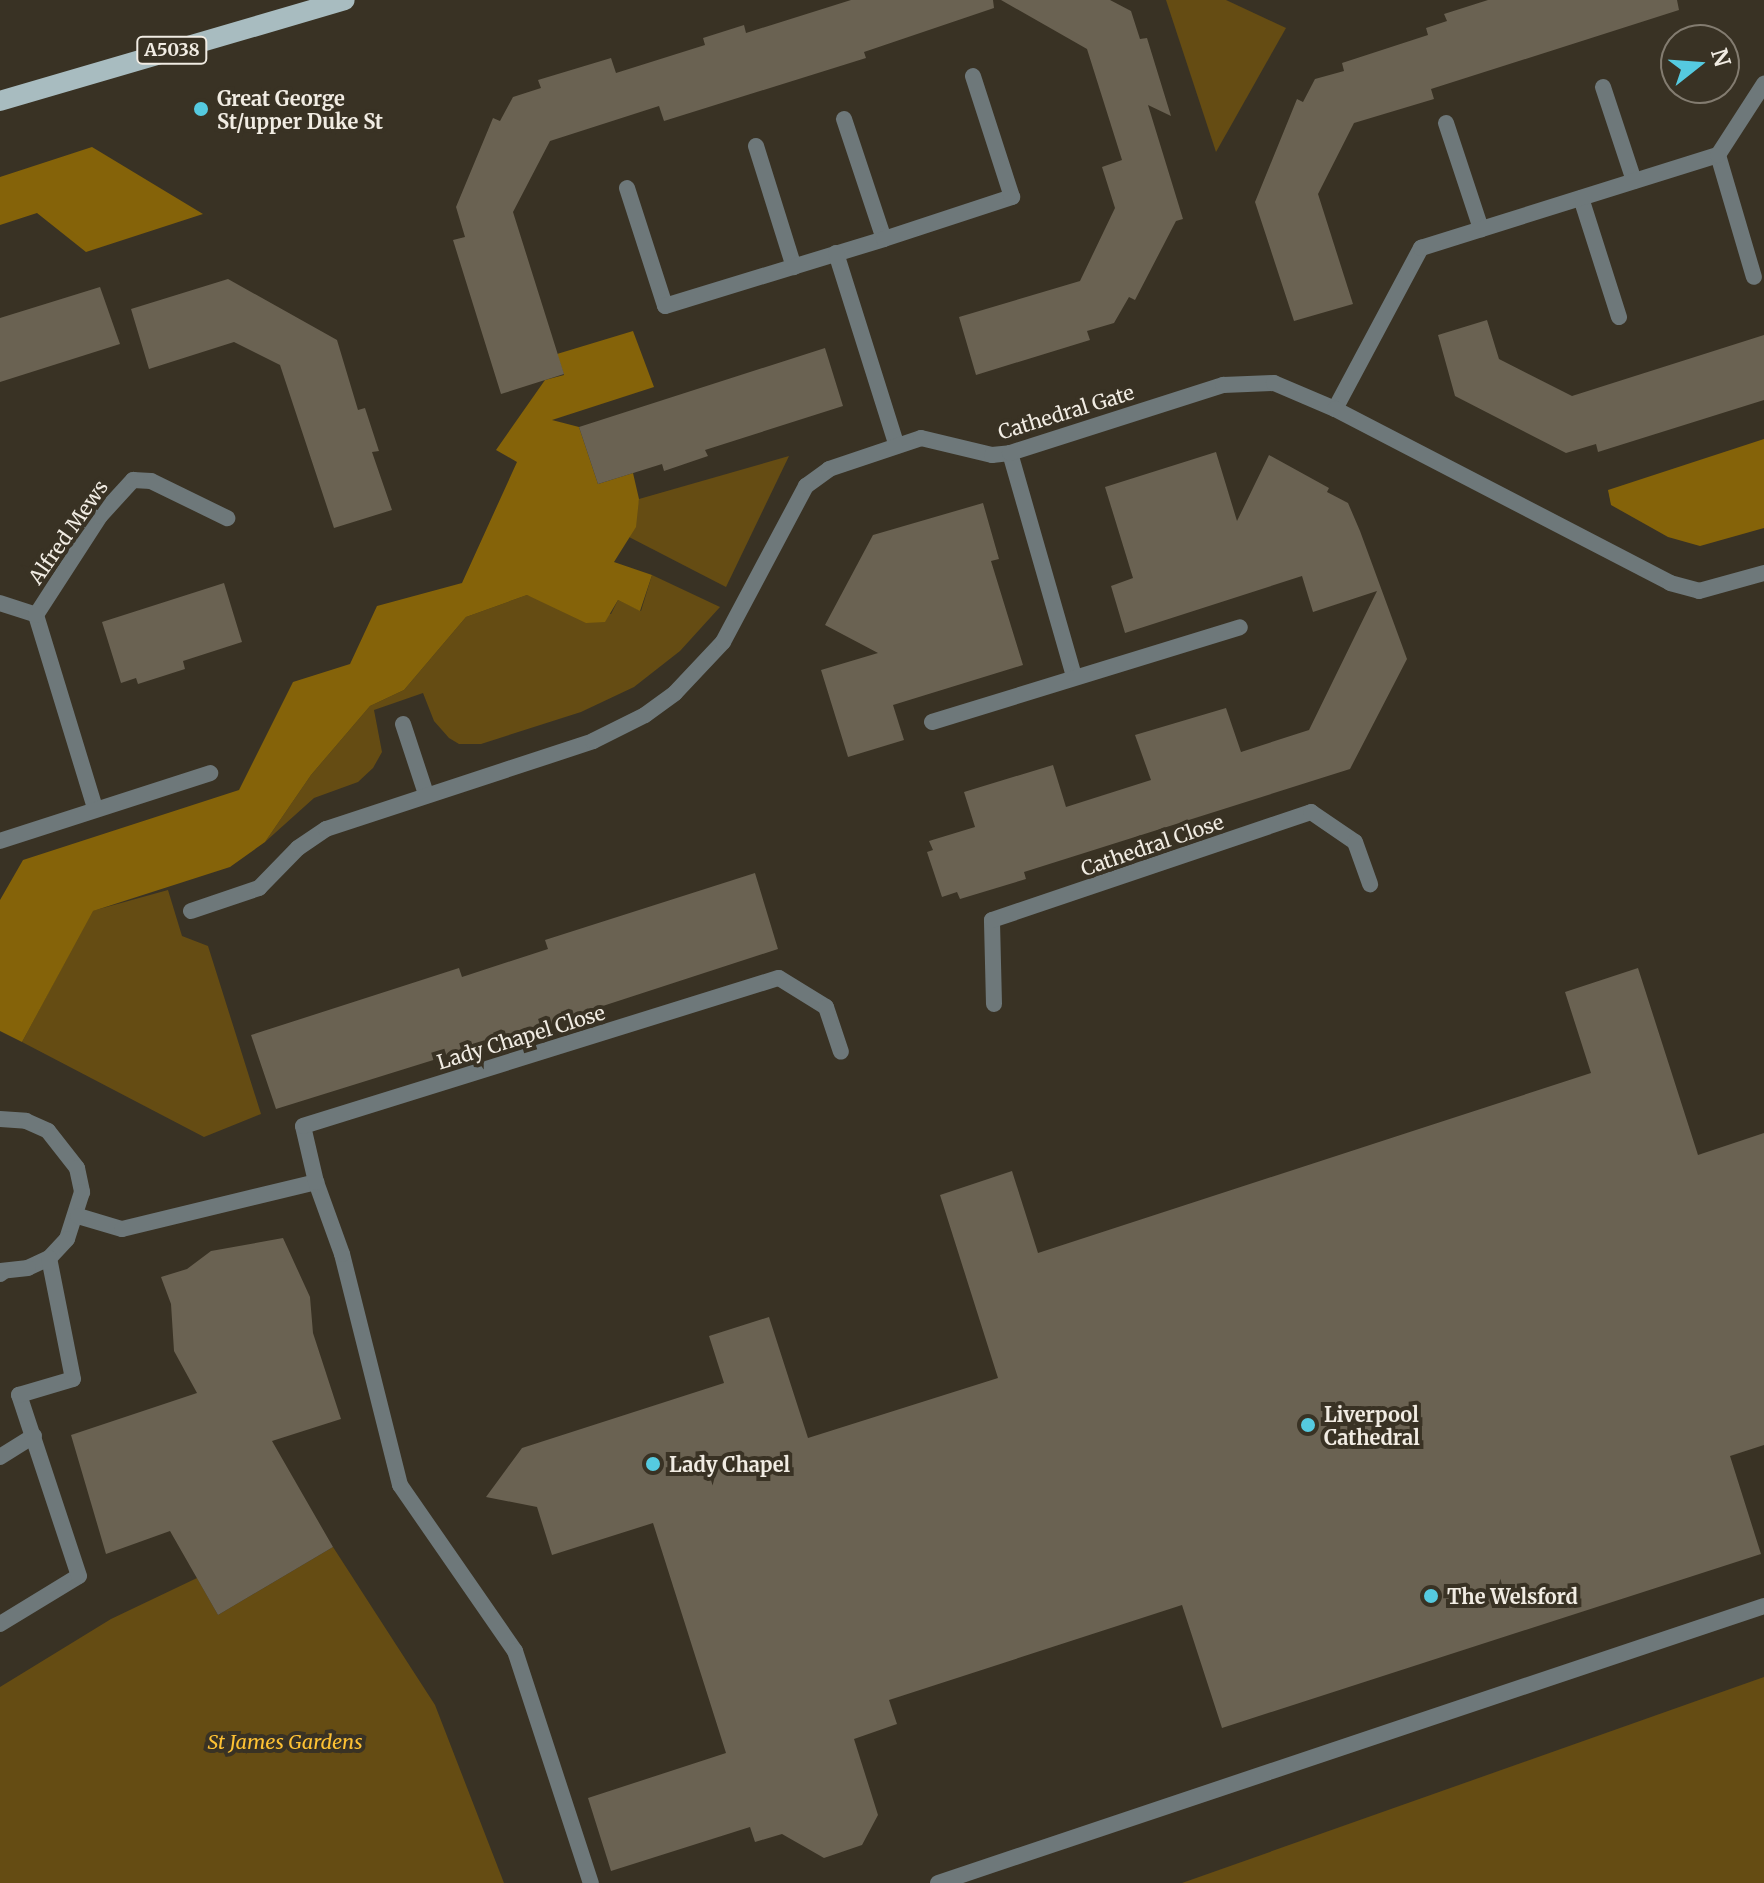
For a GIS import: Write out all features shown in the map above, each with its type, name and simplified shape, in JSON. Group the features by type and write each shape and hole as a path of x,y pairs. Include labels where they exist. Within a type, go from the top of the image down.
{"main road":[{"name":"A5038","path":"0,101 345,0"}],"street":[{"path":"627,188 665,306 884,239 1012,197 973,76"},
{"path":"1335,409 1421,248 1718,155 1764,84"},
{"path":"1603,87 1634,181"},
{"path":"844,119 884,239"},
{"path":"1446,123 1481,229"},
{"path":"756,146 794,267"},
{"path":"1718,155 1754,277"},
{"path":"1581,198 1619,317"},
{"path":"836,253 897,446"},
{"name":"Cathedral Gate","path":"191,911 259,888 298,848 326,829 593,741 675,693 737,620 806,486 829,469 934,437 992,455 1010,453 1250,380 1297,390 1670,583 1699,591 1764,573"},
{"path":"1010,453 1074,676"},
{"name":"Alfred Mews","path":"95,808 36,615 100,516 133,480 151,481 227,518"},
{"name":"Alfred Mews","path":"0,603 36,615"},
{"path":"932,722 1240,627"},
{"path":"403,724 426,794"},
{"path":"0,841 210,773"},
{"name":"Cathedral Close","path":"994,1004 992,920 1311,812 1355,842 1370,884"},
{"name":"Lady Chapel Close","path":"591,1883 515,1651 400,1485 342,1254 316,1182 303,1126 779,978 826,1007 841,1052"},
{"path":"0,1119 26,1121 65,1147 77,1168 78,1216 67,1239 49,1258 1,1272"},
{"path":"78,1216 122,1229 316,1182"},
{"path":"0,1624 79,1576 19,1395 73,1379 49,1258"},
{"path":"0,1457 34,1436"},
{"path":"938,1883 1764,1606"}],"green space":[{"path":"1166,0 1226,0 1286,28 1216,152"},
{"path":"789,456 726,587 629,537 639,499"},
{"path":"652,575 720,607 680,651 634,687 581,712 481,744 459,744 449,738 434,721 423,693 374,710 382,752 373,768 358,782 314,798 265,842 311,775 370,706 404,690 466,617 527,595 611,614 618,600 641,611"},
{"path":"168,890 182,936 208,946 261,1114 204,1137 22,1042 92,911"},
{"name":"St James Gardens","path":"333,1547 435,1705 504,1883 0,1883 0,1687 111,1619 197,1578 218,1615"},
{"path":"1764,1677 1764,1883 1182,1883"}],"shaded area":[{"path":"92,147 203,214 86,252 37,213 0,225 0,177"},
{"path":"633,331 654,387 552,420 579,427 598,484 633,473 639,499 636,527 614,562 652,575 640,611 618,600 605,622 586,623 527,595 466,617 404,690 370,706 311,775 265,842 230,867 93,911 22,1042 0,1031 0,900 23,860 239,790 293,682 350,664 377,606 462,583 517,462 496,450 545,380 564,375 557,354"},
{"path":"1764,439 1764,528 1700,546 1668,537 1611,505 1608,490"}],"building":[{"path":"851,0 993,0 994,8 864,52 866,58 664,121 659,106 550,141 513,212 564,374 501,394 453,240 465,237 456,207 493,118 500,121 513,97 541,88 538,80 611,58 616,73 705,45 703,38 744,25 746,33"},
{"path":"1001,0 1110,0 1131,11 1140,39 1147,38 1171,116 1148,105 1183,219 1176,221 1135,300 1129,297 1114,323 1087,331 1090,340 976,375 959,317 1080,281 1115,208 1102,167 1122,160 1087,49"},
{"path":"1488,0 1677,0 1679,10 1431,89 1434,99 1354,123 1318,194 1353,304 1294,321 1255,202 1297,99 1303,102 1315,79 1344,71 1342,63 1428,35 1426,28 1447,21 1444,14"},
{"path":"228,279 337,340 358,410 365,408 379,451 372,452 392,510 334,528 280,365 234,342 149,369 131,309"},
{"path":"100,287 120,344 0,382 0,318"},
{"path":"1487,320 1499,359 1572,396 1764,335 1764,400 1598,452 1596,444 1566,453 1455,396 1438,335"},
{"path":"825,348 843,406 705,450 708,456 664,471 662,464 598,484 579,427"},
{"path":"1216,452 1237,521 1269,455 1329,488 1327,492 1348,503 1360,531 1407,659 1350,769 1024,872 1026,879 960,899 957,892 942,897 927,852 933,850 929,841 975,827 964,792 1053,765 1066,807 1151,780 1135,735 1226,708 1241,752 1309,730 1377,591 1313,612 1302,576 1125,633 1111,586 1133,578 1105,487"},
{"path":"983,503 999,559 991,561 1023,665 893,705 904,740 848,757 821,670 878,653 825,625 873,535"},
{"path":"224,583 242,642 183,661 185,669 138,684 136,678 121,683 102,622"},
{"path":"755,873 778,949 569,1017 542,1035 488,1043 276,1109 251,1035 459,968 462,977 548,949 545,940"},
{"name":"Liverpool Cathedral","path":"1638,968 1698,1155 1764,1133 1764,1445 1730,1456 1761,1554 1222,1728 1182,1605 889,1700 897,1724 854,1739 878,1815 862,1845 824,1858 782,1834 755,1842 750,1827 611,1871 588,1798 726,1753 653,1523 552,1555 537,1507 486,1497 522,1448 724,1383 709,1336 769,1317 808,1438 998,1378 940,1195 1012,1171 1038,1253 1591,1073 1565,992"},
{"path":"283,1238 310,1297 313,1333 341,1419 272,1441 333,1547 218,1615 170,1531 106,1554 71,1435 197,1393 174,1351 171,1304 161,1277 187,1269 211,1251"}],"place":[{"name":"Great George St/upper Duke St","path":"201,109"},
{"name":"Liverpool Cathedral","path":"1308,1425"},
{"name":"Lady Chapel","path":"653,1464"},
{"name":"The Welsford","path":"1431,1596"}]}
